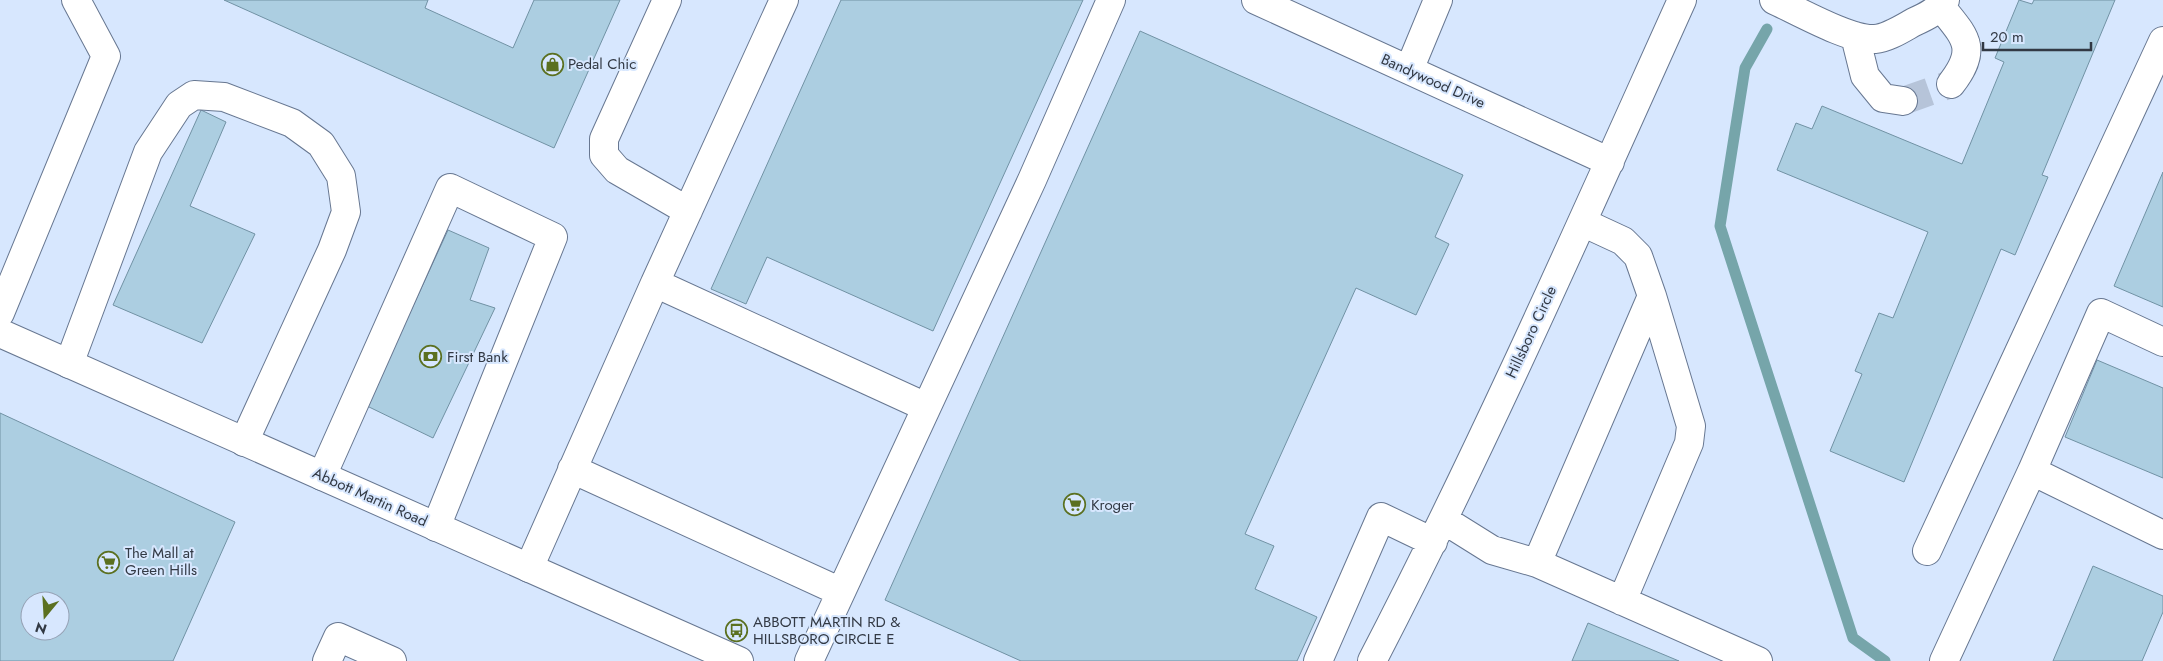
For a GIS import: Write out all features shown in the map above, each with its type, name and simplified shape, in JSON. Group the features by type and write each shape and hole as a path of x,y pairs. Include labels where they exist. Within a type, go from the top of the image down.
{"street":[{"path":"0,313 106,56 76,0"},
{"path":"667,0 604,139 604,154 617,170 688,211"},
{"path":"529,568 655,283 784,0"},
{"path":"809,661 1032,180 1111,0"},
{"name":"Bandywood Drive","path":"1256,0 1610,162"},
{"path":"1409,70 1438,0"},
{"name":"Hillsboro Circle","path":"1372,661 1438,531 1610,162 1682,0"},
{"path":"1774,0 1855,36 1875,39 1900,30 1943,3 1964,36 1968,55 1951,84"},
{"path":"1855,36 1865,76 1883,98 1903,101"},
{"path":"1927,551 2163,41"},
{"path":"70,364 148,152 179,105 194,95 224,97 257,108 292,123 322,144 341,176 346,212 332,250 244,442"},
{"path":"322,476 450,188 553,237 436,527"},
{"path":"1582,222 1623,241 1638,256 1691,426 1691,436 1622,600"},
{"path":"655,283 926,407"},
{"path":"1537,563 1652,296"},
{"path":"1944,661 2032,471 2101,313 2163,342"},
{"name":"Abbott Martin Road","path":"0,333 739,661"},
{"path":"572,468 841,592"},
{"path":"2032,471 2163,535"},
{"path":"1318,661 1381,517 1438,531 1537,563 1758,661"},
{"path":"327,661 338,637 392,661"}],"building":[{"path":"224,0 428,0 425,8 513,48 534,0 620,0 554,148"},
{"path":"841,0 1083,0 933,331 767,257 746,304 711,289"},
{"path":"2019,0 2032,4 2034,0 2115,0 2042,175 2048,177 2015,255 2001,249 1904,482 1830,451 1862,374 1855,371 1879,313 1893,318 1928,232 1777,170 1796,123 1812,129 1822,106 1962,164 2004,62 1995,58"},
{"path":"1140,31 1463,175 1435,237 1449,244 1416,315 1356,288 1245,534 1274,546 1255,589 1317,617 1297,661 1021,661 885,600"},
{"path":"201,110 226,122 190,206 255,234 202,343 113,305"},
{"path":"2163,172 2163,307 2114,286"},
{"name":"First Bank","path":"448,230 489,248 470,300 495,308 433,438 367,406"},
{"path":"2097,360 2163,388 2163,478 2065,437"},
{"name":"The Mall at Green Hills","path":"0,413 235,522 173,661 0,661"},
{"path":"2093,566 2163,596 2163,612 2142,661 2053,661"},
{"path":"1588,623 1679,661 1572,661"}],"waterway":[{"path":"1767,29 1745,68 1720,226 1853,638 1885,661"}],"tunnel":[{"path":"1903,101 1951,84"}],"place":[{"name":"Pedal Chic","path":"552,64"},
{"name":"First Bank","path":"431,357"},
{"name":"Kroger","path":"1075,505"},
{"name":"The Mall at Green Hills","path":"109,562"},
{"name":"ABBOTT MARTIN RD & HILLSBORO CIRCLE E","path":"737,631"}]}
